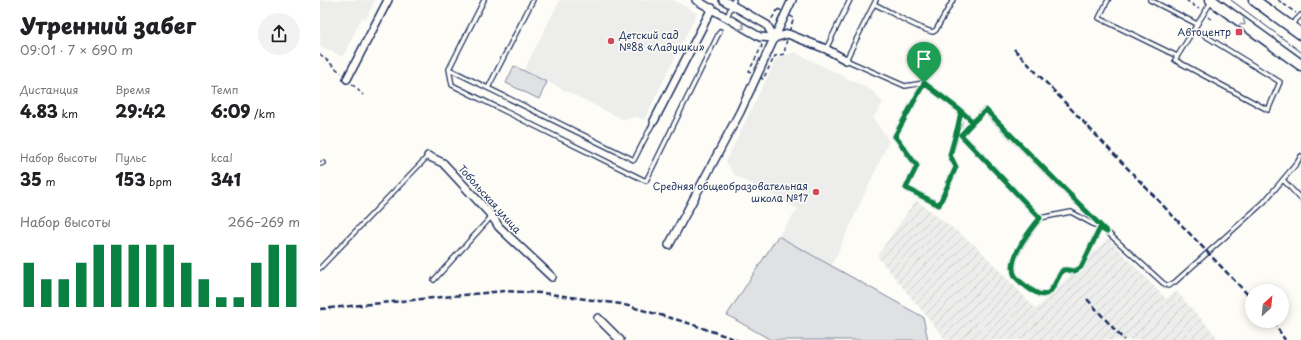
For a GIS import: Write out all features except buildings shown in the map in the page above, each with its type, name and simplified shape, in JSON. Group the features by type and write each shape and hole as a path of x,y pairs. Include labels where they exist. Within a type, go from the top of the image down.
{"main road":[{"path":"1211,0 1301,66"},
{"path":"1254,0 1301,34"}],"street":[{"path":"347,79 388,0"},
{"path":"696,0 760,37 774,38 788,34 826,49 846,60"},
{"path":"723,0 733,2 767,25 774,38"},
{"path":"669,245 740,112 792,0"},
{"path":"654,121 712,8"},
{"name":"Тобольская улица","path":"428,156 443,163 492,216 499,226 552,277"},
{"path":"598,318 620,340"}],"lane":[{"path":"484,0 449,69 452,85 646,180 720,31"},
{"path":"488,88 533,0"},
{"path":"826,49 850,0"},
{"path":"953,0 936,30 933,32 925,31 875,2 846,60 905,86 924,83 973,122"},
{"path":"1108,0 1099,18 1177,56"},
{"path":"1150,0 1197,24"},
{"path":"1194,29 1280,82 1268,110 1174,60 1211,0"},
{"path":"727,17 733,2"},
{"path":"1290,26 1301,15"},
{"path":"449,69 634,160 654,121"},
{"path":"924,83 895,136 917,166 906,188 939,205 956,167 950,155 961,111"},
{"path":"1040,218 961,135 986,110 1107,232 1168,286 1175,282 1244,222 1264,202 1301,156"},
{"path":"320,268 428,156"},
{"path":"1283,180 1301,199"},
{"path":"1100,228 1081,267 1072,272 1066,269 1063,270 1049,293 1039,295 1021,283 1014,275 1012,265 1014,258 1030,231 1040,218 1071,212 1100,228 1107,232"},
{"path":"434,280 492,216"}],"path":[{"path":"1278,0 1301,15"},
{"path":"320,54 363,95"}],"shaded area":[{"path":"320,0 375,0 366,19 362,17 343,57 320,46"},
{"name":"Детский сад №88 «Ладушки»","path":"560,0 673,0 697,13 644,120 636,117 622,119 524,70"},
{"name":"Средняя общеобразовательная школа №17","path":"794,52 873,91 883,103 873,118 889,141 832,265 923,317 928,340 771,340 727,315 778,236 798,209 734,175 726,161 776,59"},
{"path":"514,66 547,82 539,99 506,83"},
{"path":"916,200 977,247 1036,309 1108,238 1166,299 1176,291 1220,340 946,340 877,256"},
{"path":"778,236 923,317 928,340 771,340 727,315"}],"tram line":[{"path":"1231,0 1301,52"}],"railway":[{"path":"1014,49 1245,292"},
{"path":"320,309 504,291 542,293 621,304 685,322 737,340"},
{"path":"1087,299 1124,340"},
{"path":"1277,328 1285,340"}],"place":[{"name":"Автоцентр","path":"1239,32"},
{"name":"Детский сад №88 «Ладушки»","path":"611,41"},
{"name":"Средняя общеобразовательная школа №17","path":"816,192"}],"route":[{"path":"924,83 895,136 917,166 906,188 939,205 956,167 950,155 961,111 973,122 961,135 1040,218 1030,231 1014,258 1012,265 1014,275 1021,283 1039,295 1049,293 1063,270 1066,269 1072,272 1081,267 1100,228 1107,232 986,110 973,122 961,111 924,83"}]}
